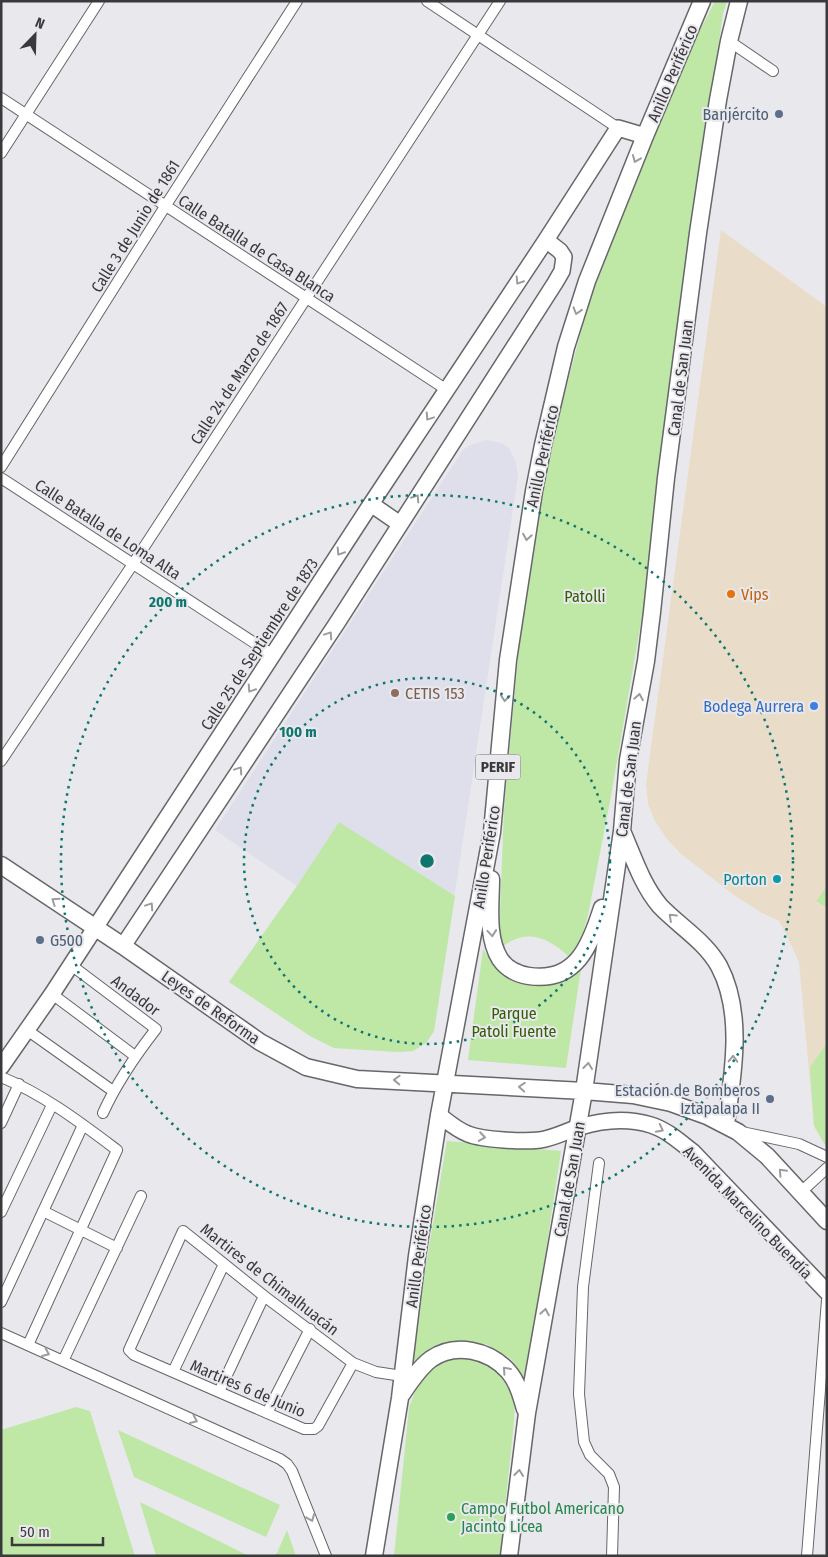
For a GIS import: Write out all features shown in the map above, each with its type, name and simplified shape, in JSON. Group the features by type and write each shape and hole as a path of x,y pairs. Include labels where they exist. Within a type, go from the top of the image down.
{"main road":[{"name":"Anillo Periférico","path":"374,1556 400,1398 417,1256 439,1115 492,832 508,660 543,445 566,347 586,281 702,1"},
{"name":"Canal de San Juan","path":"509,1556 526,1413 579,1127 622,831 628,760 646,661 666,478 696,249 718,100 729,40 739,1"},
{"path":"622,831 650,892 661,906 704,947 718,965 727,985 732,1003 734,1028 732,1128"},
{"path":"492,832 491,923 493,943 500,959 509,969 529,976 554,975 573,964 586,951 593,936 619,849"},
{"name":"Leyes de Reforma","path":"1,865 123,946 260,1042 306,1067 357,1078 445,1082"},
{"path":"445,1082 633,1095 671,1103 732,1128 767,1156 827,1221"},
{"path":"400,1398 414,1376 431,1359 451,1350 472,1350 498,1361 509,1371 520,1390 526,1413"}],"street":[{"path":"1,153 99,1"},
{"name":"Calle 3 de Junio de 1861","path":"1,467 297,1"},
{"path":"427,1 618,128 645,136"},
{"name":"Calle 24 de Marzo de 1867","path":"1,761 133,564 305,297 500,1"},
{"path":"729,40 773,71"},
{"name":"Calle Batalla de Casa Blanca","path":"1,98 447,390"},
{"name":"Calle 25 de Septiembre de 1873","path":"1,1067 96,928 618,128"},
{"path":"123,946 337,623 562,271 565,264 564,257 560,251 546,240"},
{"name":"Calle Batalla de Loma Alta","path":"1,478 273,655"},
{"path":"371,504 400,524"},
{"name":"Andador","path":"71,965 156,1029 134,1056 113,1091 103,1113"},
{"path":"52,994 134,1056"},
{"path":"27,1030 113,1091"},
{"path":"1,1077 19,1084 118,1150 28,1345"},
{"path":"1,1123 19,1084"},
{"path":"1,1212 52,1105"},
{"name":"Avenida Marcelino Buendía","path":"439,1115 453,1126 468,1134 482,1137 526,1140 540,1140 579,1127 608,1121 633,1121 653,1126 672,1136 692,1152 827,1292"},
{"path":"1,1302 83,1125"},
{"path":"732,1128 800,1144 827,1157"},
{"path":"600,1163 583,1287 579,1394 584,1442 590,1455 609,1474 614,1487 612,1556"},
{"path":"801,1192 827,1168"},
{"path":"63,1361 141,1196"},
{"path":"43,1211 117,1248"},
{"name":"Martires de Chimalhuacán","path":"129,1350 183,1231 264,1296 353,1363 376,1372 402,1376"},
{"path":"173,1372 224,1264"},
{"path":"218,1392 264,1296"},
{"path":"807,1556 827,1300"},
{"path":"267,1414 310,1330"},
{"path":"1,1333 287,1464 292,1471 326,1556"},
{"name":"Martires 6 de Junio","path":"129,1350 134,1355 304,1429 314,1429 318,1426 353,1363"}],"shaded area":[{"path":"721,230 827,307 827,1148 814,1126 799,962 786,934 779,921 762,913 734,895 681,854 667,839 655,821 648,804 646,784"},
{"name":"CETIS 153","path":"486,440 501,443 509,448 516,462 518,476 434,1031 426,1043 413,1051 398,1052 334,1048 310,1036 229,982 297,886 215,830 463,450"}],"green space":[{"name":"Patolli","path":"715,1 727,1 723,14 689,252 646,593 611,796 588,915 581,939 576,949 568,956 553,944 536,937 520,938 502,947 499,936 504,810 520,634 538,508 547,461 587,309 630,184 688,54"},
{"path":"339,822 455,896 434,1031 426,1043 413,1051 398,1052 334,1048 310,1036 229,982 297,886"},
{"path":"827,886 827,908 816,901"},
{"name":"Parque Patoli Fuente","path":"483,949 494,966 503,975 525,984 547,983 581,969 566,1068 468,1060"},
{"path":"827,1043 827,1148 814,1126 810,1067"},
{"path":"447,1141 561,1151 526,1382 511,1359 486,1344 455,1341 433,1350 409,1364"},
{"path":"470,1357 491,1366 506,1379 515,1399 500,1556 394,1556 409,1408 418,1386 432,1368 449,1360"},
{"path":"76,1407 90,1411 135,1556 1,1556 1,1430"},
{"path":"118,1430 280,1505 266,1537 134,1477"},
{"path":"140,1502 249,1556 156,1556"},
{"path":"287,1530 296,1556 273,1556 277,1553"}],"place":[{"name":"Banjército","path":"779,114"},
{"name":"Vips","path":"731,594"},
{"name":"CETIS 153","path":"395,693"},
{"name":"Bodega Aurrera","path":"814,706"},
{"name":"Porton","path":"777,879"},
{"name":"G500","path":"40,940"},
{"name":"Estación de Bomberos Iztapalapa II","path":"770,1099"},
{"name":"Campo Futbol Americano Jacinto Licea","path":"451,1517"}]}
